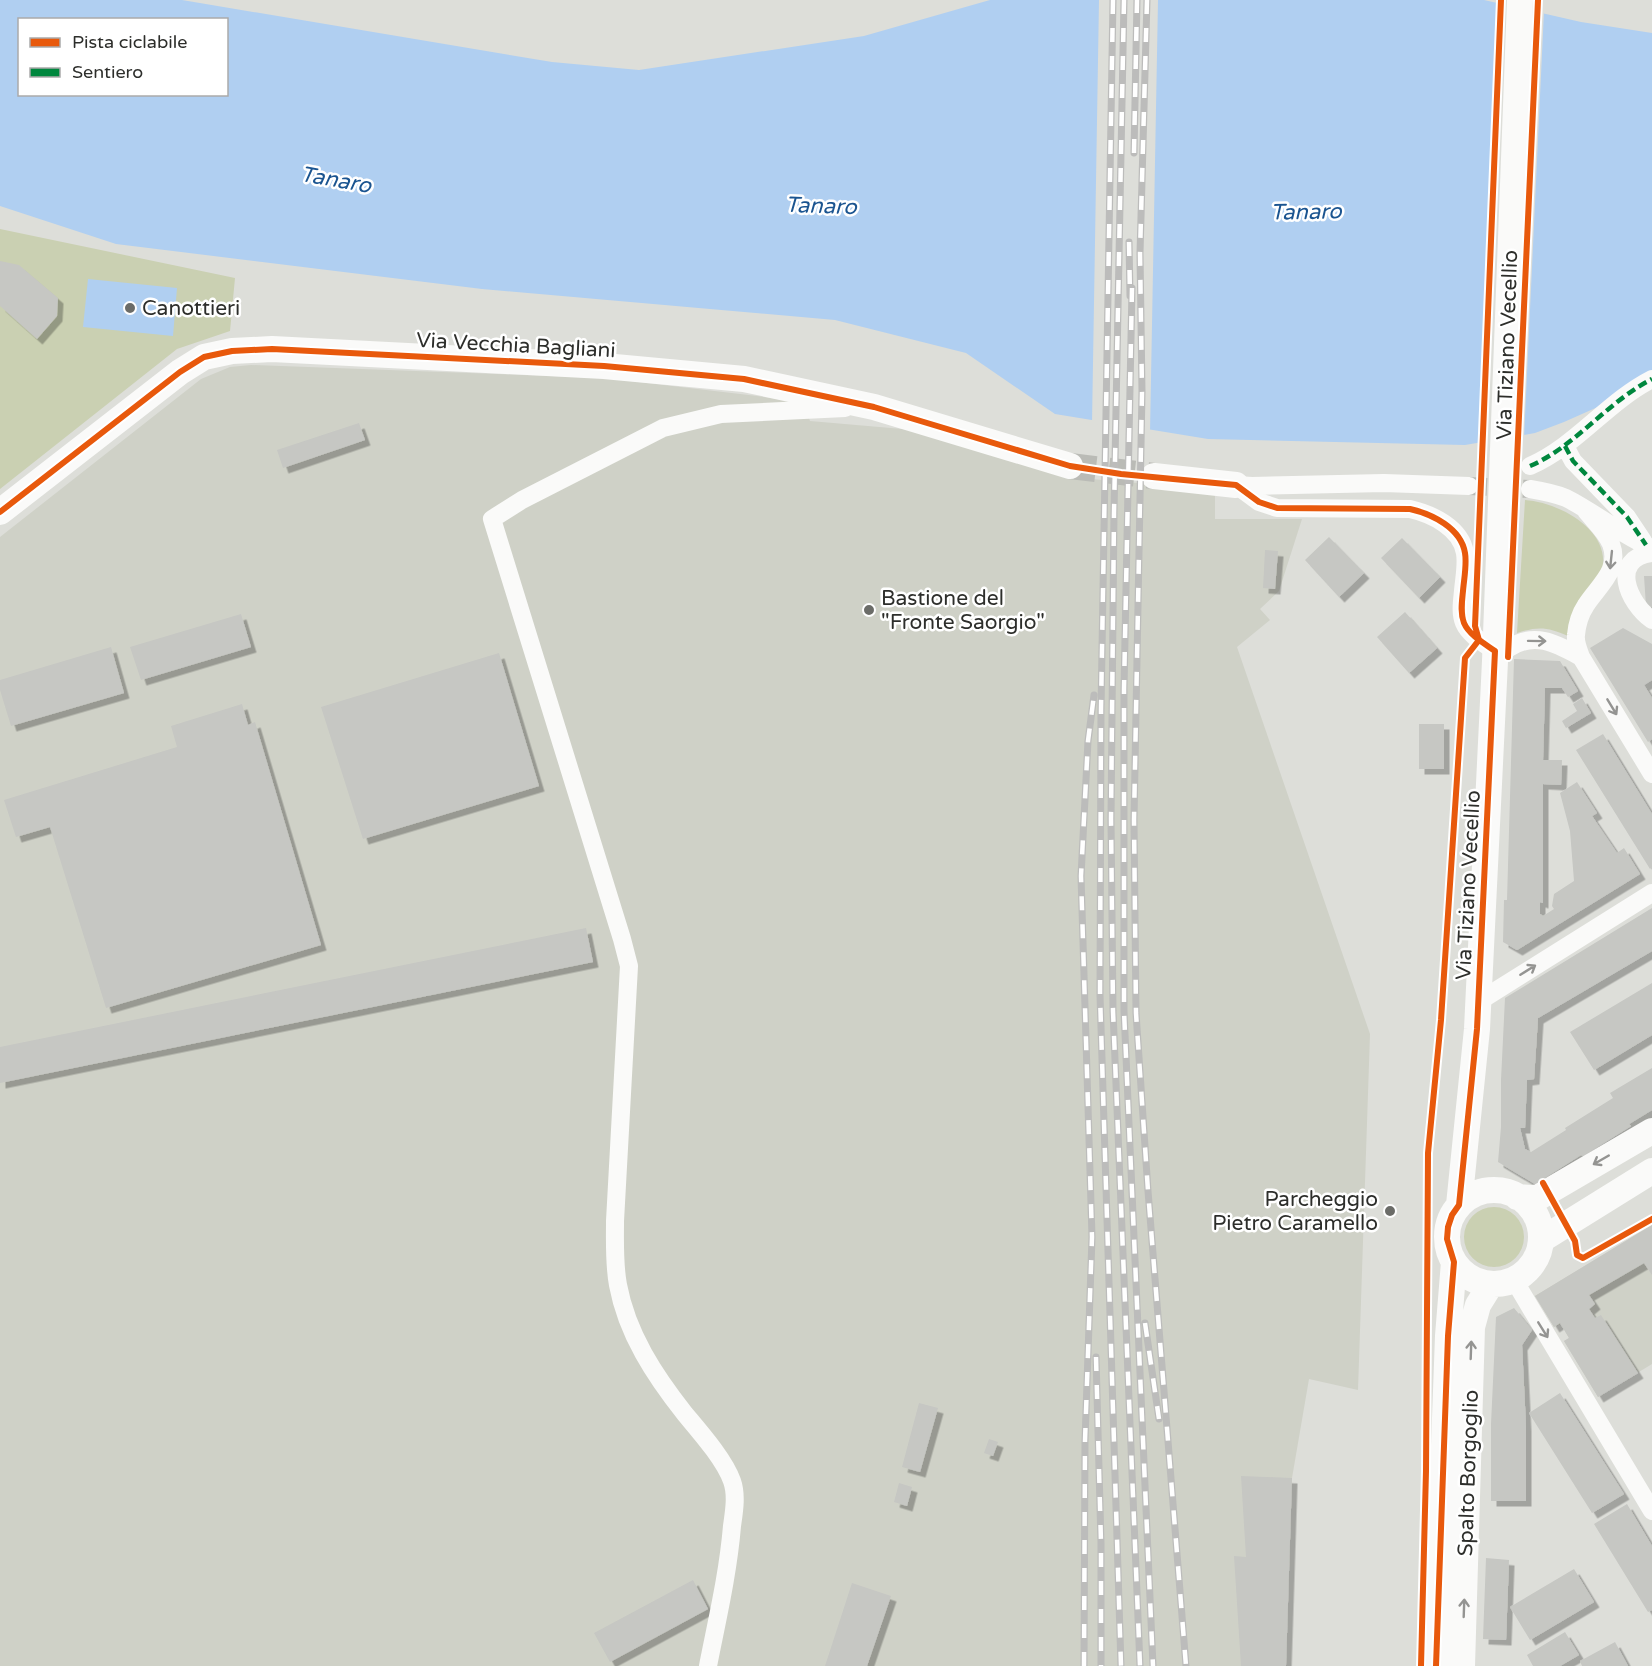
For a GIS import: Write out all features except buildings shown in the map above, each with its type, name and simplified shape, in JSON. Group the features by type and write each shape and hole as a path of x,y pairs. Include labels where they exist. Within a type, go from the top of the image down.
{"main road":[{"name":"Via Tiziano Vecellio","path":"1469,1121 1478,1002 1495,656 1520,0"},
{"name":"Via Vecchia Bagliani","path":"0,512 180,372 204,357 232,351 272,349 639,369 744,379 874,407 1070,466"},
{"path":"1154,476 1236,485"},
{"path":"1469,1121 1474,1170 1480,1180 1527,1204 1535,1215 1541,1240 1652,1172"},
{"name":"Spalto Borgoglio","path":"1436,1666 1448,1336 1454,1262 1447,1239 1448,1227 1459,1206 1469,1121"},
{"path":"1459,1206 1476,1194 1507,1193 1532,1198 1539,1197 1652,1131"},
{"name":"Spalto Borgoglio","path":"1462,1666 1472,1327 1478,1305 1502,1282 1524,1273 1533,1264 1541,1240"},
{"path":"1454,1262 1476,1281 1502,1282"}],"street":[{"path":"1530,466 1565,446 1620,401 1652,379"},
{"path":"708,1666 730,1552 735,1500 733,1482 717,1457 661,1384 626,1315 618,1285 615,1221 629,966 492,519 532,495 663,428 721,414 874,407"},
{"path":"1565,446 1573,461 1627,517 1650,548"},
{"path":"1236,485 1384,483 1469,486"},
{"path":"1236,485 1259,502 1277,508 1410,509 1424,512 1451,529 1461,541 1466,554 1462,613 1465,625 1495,656 1531,639 1555,643 1581,657"},
{"path":"1530,489 1551,492 1567,499 1650,548"},
{"path":"1586,511 1604,532 1611,544 1613,555 1608,576 1579,617 1575,638 1581,657 1652,774"},
{"path":"1647,616 1632,600 1626,577 1628,568 1650,548"},
{"path":"1478,1002 1652,893"},
{"path":"1502,1282 1652,1511"}],"shaded area":[{"path":"251,365 604,378 757,396 804,403 810,421 914,430 1049,472 1079,478 1198,488 1215,492 1215,519 1302,519 1279,591 1260,609 1270,620 1237,647 1370,1034 1358,1390 1309,1379 1292,1478 1286,1666 0,1666 0,537 201,379 230,367"},
{"path":"1652,1225 1652,1364 1598,1397 1564,1341 1569,1338 1561,1324 1554,1327 1535,1296"}],"green space":[{"path":"0,229 235,278 230,331 177,349 0,489"},
{"path":"1525,500 1551,506 1577,519 1597,539 1602,551 1601,571 1568,636 1543,628 1517,633"},
{"path":"1494,1207 1511,1212 1519,1220 1524,1237 1519,1254 1511,1262 1494,1267 1477,1262 1469,1254 1464,1237 1469,1220 1477,1212"}],"water":[{"name":"Tanaro","path":"0,0 182,0 552,62 639,70 864,36 990,0 1484,0 1581,22 1652,33 1652,373 1609,402 1564,422 1535,433 1465,445 1208,439 1055,414 966,353 835,320 482,289 116,244 0,206"},
{"name":"Canottieri","path":"88,279 177,288 173,336 83,327"}],"pier":[{"path":"1099,0 1158,0 1150,433 1092,424"},
{"path":"1497,0 1544,11 1524,438 1479,446"}],"tunnel":[{"path":"1070,466 1154,476"},
{"path":"1469,486 1530,489"}],"railway":[{"path":"1113,0 1101,709 1100,995 1121,1666"},
{"path":"1124,0 1114,513 1111,819 1113,1011 1140,1666"},
{"path":"1134,153 1137,0"},
{"path":"1147,0 1140,253 1142,392 1134,820 1136,1013 1186,1666"},
{"path":"1129,242 1130,296"},
{"path":"1132,288 1124,689 1124,1011 1153,1666"},
{"path":"1084,1666 1085,1441 1092,1237 1081,876 1088,741 1094,695"},
{"path":"1145,1323 1159,1419"},
{"path":"1096,1357 1101,1543 1101,1666"}],"marked path":[{"path":"1530,466 1562,447 1620,399 1652,379"},
{"path":"1565,446 1573,461 1627,517 1646,545"}],"cycle path":[{"path":"1421,1666 1426,1471 1428,1153 1441,1020 1465,658 1479,640 1475,626 1501,0"},
{"path":"1508,657 1538,0"},
{"path":"0,512 180,372 204,357 232,351 272,349 604,366 744,379 874,407 1070,466 1121,474 1236,485 1259,502 1277,508 1410,509 1427,514 1452,529 1458,536 1465,553 1462,607 1464,623 1473,635 1495,651 1477,1029 1459,1205 1452,1215 1447,1239 1454,1262 1448,1336 1436,1666"},
{"path":"1543,1183 1575,1241 1577,1255 1583,1258 1652,1219"}],"place":[{"name":"Canottieri","path":"130,308"},
{"name":"Bastione del \"Fronte Saorgio\"","path":"869,610"},
{"name":"Parcheggio Pietro Caramello","path":"1390,1211"}]}
